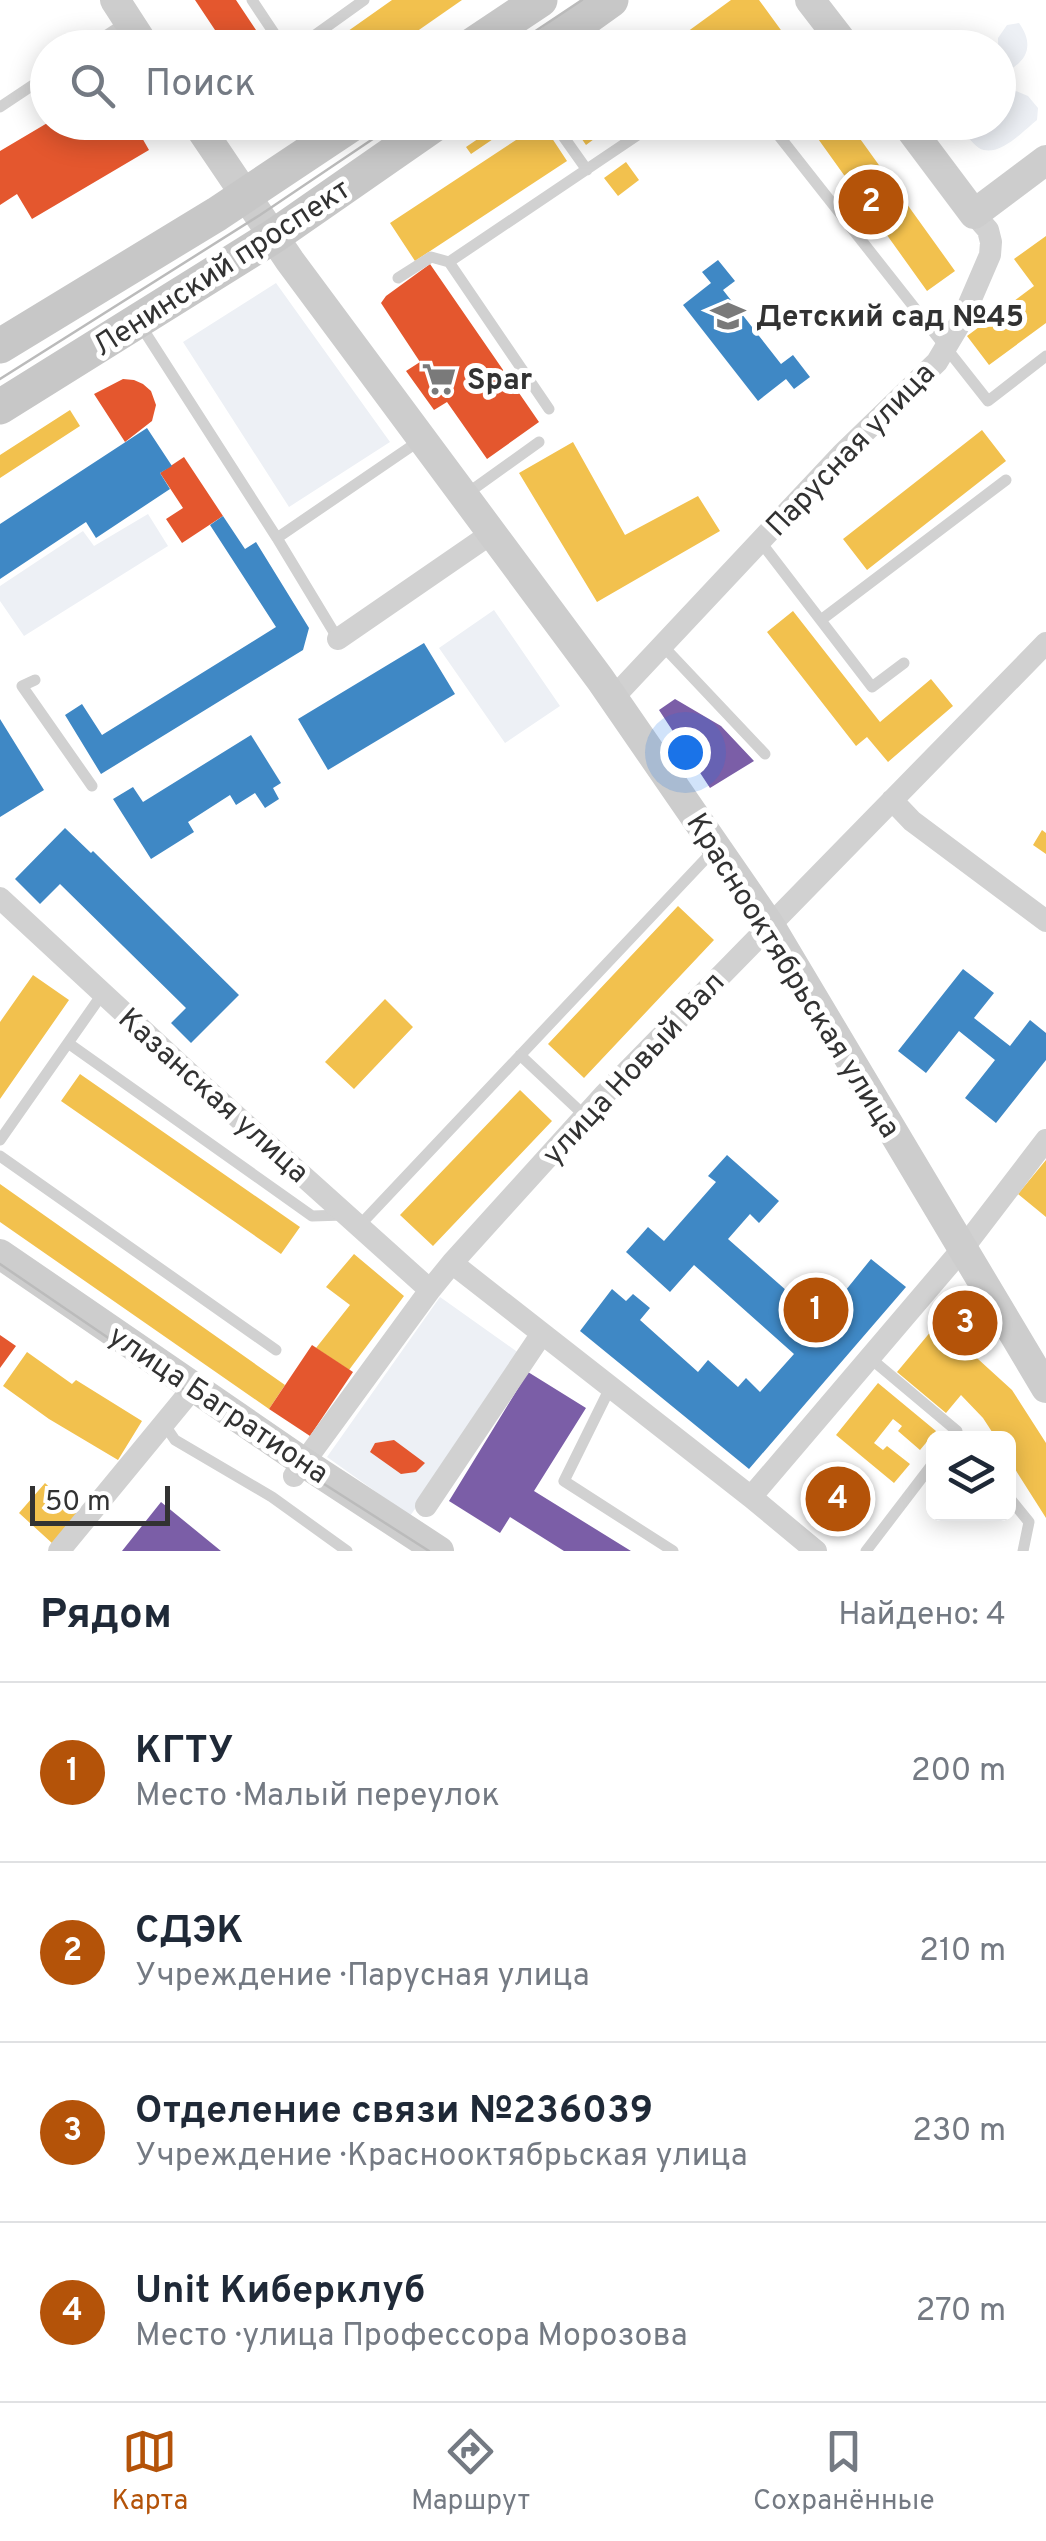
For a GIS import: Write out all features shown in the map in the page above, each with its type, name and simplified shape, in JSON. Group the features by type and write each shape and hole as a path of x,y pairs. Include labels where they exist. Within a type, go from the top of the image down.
{"main road":[{"path":"495,30 540,0"},
{"path":"570,30 612,0"},
{"name":"Ленинский проспект","path":"0,346 328,140"},
{"name":"Ленинский проспект","path":"0,407 274,236 412,140"}],"street":[{"path":"810,0 833,30"},
{"name":"Краснооктябрьская улица","path":"208,140 300,274 613,698 770,924 964,1247 1041,1367"},
{"name":"Парусная улица","path":"613,698 841,455 946,350 990,254 991,242 988,230 918,140"},
{"path":"974,214 1046,160"},
{"path":"338,639 492,532"},
{"name":"улица Новый Вал","path":"298,1470 452,1263 585,1116 1046,643"},
{"path":"892,800 912,821 1046,920"},
{"name":"Казанская улица","path":"0,898 430,1290"},
{"path":"751,1497 964,1247 1046,1140"},
{"name":"улица Багратиона","path":"0,1254 180,1404"},
{"path":"452,1263 816,1551"},
{"name":"улица Багратиона","path":"0,1277 180,1404 439,1551"},
{"path":"426,1506 541,1335"},
{"path":"58,1551 180,1404"},
{"name":"улица Багратиона","path":"298,1470 407,1551"}],"lane":[{"path":"252,0 272,30"},
{"path":"322,30 364,0"},
{"path":"104,30 122,10"},
{"path":"0,107 30,86"},
{"path":"565,140 586,170"},
{"path":"449,262 630,140"},
{"path":"782,140 988,401 1046,356"},
{"path":"398,278 432,257 449,262 549,409"},
{"path":"139,322 338,639"},
{"path":"277,538 422,439"},
{"path":"465,495 539,442"},
{"path":"821,620 1006,480"},
{"path":"760,541 872,687 904,662"},
{"path":"662,645 765,754"},
{"path":"35,680 22,686 92,786"},
{"path":"68,1043 312,1216 353,1220 520,1055 716,848"},
{"path":"0,1140 103,993"},
{"path":"520,1055 585,1116"},
{"path":"0,1156 276,1350"},
{"path":"870,1358 951,1431"},
{"path":"610,1388 564,1481 673,1551"},
{"path":"180,1404 175,1440 272,1497 346,1551"},
{"path":"866,1551 926,1472"},
{"path":"1016,1506 1029,1522 1023,1551"}],"shaded area":[{"path":"1019,23 1027,40 1025,55 1016,65 1016,30 1004,30 1007,25"},
{"path":"1016,91 1028,96 1038,108 1037,120 1018,137"},
{"path":"970,140 1013,140 994,150 979,148"},
{"path":"276,283 390,442 289,507 183,342"},
{"path":"148,514 168,546 24,636 0,601 0,586 83,531 94,546"},
{"path":"494,610 560,706 505,743 439,648"},
{"path":"440,1297 523,1356 410,1516 327,1457"}],"building: Жильё":[{"path":"392,0 462,0 419,30 350,30"},
{"path":"731,0 759,0 781,30 690,30"},
{"path":"476,140 492,140 471,154 466,147"},
{"path":"516,140 553,140 567,161 415,261 390,223"},
{"path":"819,140 861,140 955,271 927,291"},
{"path":"626,162 639,180 618,196 604,178"},
{"path":"1046,236 1046,323 989,365 967,336 1034,286 1014,259"},
{"path":"70,410 80,426 0,478 0,455"},
{"path":"982,430 1006,461 867,570 843,539"},
{"path":"573,442 625,535 698,496 720,531 597,602 519,473"},
{"path":"793,611 880,722 931,679 953,706 888,762 867,737 856,746 767,632"},
{"path":"1042,830 1046,833 1046,854 1033,845"},
{"path":"678,906 714,940 584,1078 548,1044"},
{"path":"33,975 69,1000 0,1099 0,1022"},
{"path":"385,999 413,1027 354,1089 325,1062"},
{"path":"80,1074 300,1227 281,1254 61,1101"},
{"path":"520,1090 552,1121 433,1246 400,1215"},
{"path":"1046,1160 1046,1217 1018,1194"},
{"path":"0,1184 285,1385 269,1409 0,1222"},
{"path":"354,1254 404,1296 349,1370 316,1348 350,1305 326,1287"},
{"path":"947,1312 965,1327 956,1339 1012,1390 1046,1443 1046,1518 1016,1471 1016,1431 991,1431 961,1395 946,1413 897,1372"},
{"path":"27,1352 72,1384 76,1380 142,1421 118,1460 3,1386"},
{"path":"878,1383 936,1431 926,1431 926,1443 920,1450 898,1431 902,1426 893,1419 874,1443 883,1450 887,1446 910,1464 894,1483 836,1435"},
{"path":"45,1483 78,1514 53,1544 19,1513"}],"building: Торговля":[{"path":"195,0 236,0 256,30 215,30"},
{"path":"30,133 30,140 143,140 149,150 32,219 17,194 0,205 0,151"},
{"path":"430,264 539,422 487,459 447,402 434,410 406,371 420,362 381,303"},
{"path":"123,379 143,384 151,391 156,405 152,421 125,442 94,394"},
{"path":"184,457 223,516 182,543 166,519 183,508 160,473"},
{"path":"0,1335 16,1346 0,1368"},
{"path":"312,1345 353,1372 310,1436 269,1409"},
{"path":"394,1440 425,1463 416,1472 401,1474 370,1452 375,1443"},
{"path":"826,1466 871,1505 849,1533 804,1493"}],"building: Офисы":[{"path":"675,699 721,726 754,761 710,788 659,710"},
{"path":"528,1372 586,1408 534,1491 631,1551 564,1551 510,1517 500,1533 449,1501"},
{"path":"161,1502 221,1551 122,1551"}],"building: Школы":[{"path":"718,260 735,281 723,290 781,364 793,355 810,377 794,389 786,379 758,401 683,305 711,283 702,272"},
{"path":"147,428 172,466 160,473 170,489 96,538 86,522 0,579 0,524"},
{"path":"223,516 245,549 256,542 309,628 303,650 101,774 65,715 82,704 102,735 276,627 210,525"},
{"path":"424,643 455,694 328,770 298,719"},
{"path":"0,719 44,790 0,817"},
{"path":"251,735 281,783 273,788 279,799 265,808 255,793 236,805 230,795 188,822 194,832 151,859 113,799 133,787 143,802"},
{"path":"65,828 239,995 191,1043 171,1023 186,1008 60,884 40,904 15,879"},
{"path":"963,969 994,993 974,1018 1010,1046 1030,1020 1046,1033 1046,1060 996,1123 965,1098 995,1060 959,1031 926,1073 898,1051"},
{"path":"727,1155 779,1201 759,1223 750,1214 728,1239 804,1306 822,1287 837,1301 871,1259 906,1287 749,1469 580,1331 612,1289 626,1301 633,1294 650,1308 640,1320 698,1372 708,1360 738,1387 746,1378 760,1392 794,1354 694,1265 670,1292 626,1252 648,1227 664,1241 716,1182 708,1176"}],"tram line":[{"path":"537,30 582,0"},
{"path":"0,379 371,140"},
{"path":"0,1264 299,1468 429,1551"}],"place":[{"name":"СДЭК","path":"871,202"},
{"name":"Детский сад №45","path":"728,316"},
{"name":"Spar","path":"439,379"},
{"name":"КГТУ","path":"816,1310"},
{"name":"Отделение связи №236039","path":"965,1323"},
{"name":"Unit Киберклуб","path":"838,1499"}]}
